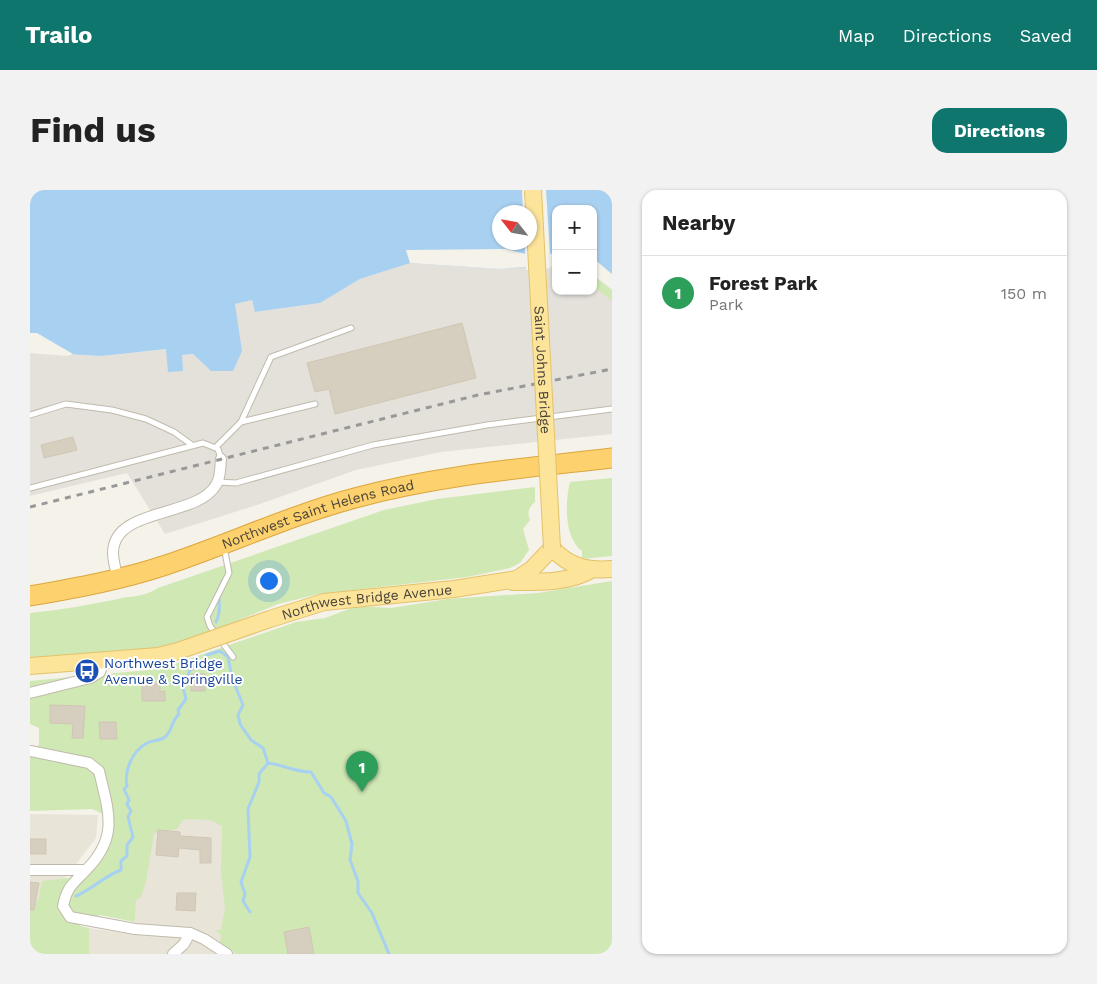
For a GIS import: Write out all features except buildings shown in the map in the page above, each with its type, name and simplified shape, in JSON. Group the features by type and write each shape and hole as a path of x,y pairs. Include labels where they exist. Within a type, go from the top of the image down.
{"highway":[{"name":"Northwest Saint Helens Road","path":"30,596 118,579 168,564 352,498 437,479 612,458"}],"main road":[{"name":"Saint Johns Bridge","path":"533,190 552,548"},
{"name":"Northwest Bridge Avenue","path":"499,582 522,576 541,561 552,548 564,560 577,566 593,569 612,569"},
{"name":"Northwest Bridge Avenue","path":"30,666 158,656 324,602 499,582 540,582 582,576 593,569"}],"street":[{"path":"118,579 114,561 114,545 125,528 194,502 213,490 218,482 221,459"},
{"path":"30,693 90,678 100,672 104,661"},
{"path":"30,752 89,763 99,771 110,819 107,841 98,859 66,891 63,906 70,917 135,929 190,933 204,939 227,954"},
{"path":"30,870 86,870"},
{"path":"173,954 184,944 190,933"}],"lane":[{"path":"216,448 241,422 271,357 351,328"},
{"path":"30,415 66,404 112,410 146,419 174,432 192,445"},
{"path":"241,422 315,404"},
{"path":"218,482 236,483 373,445 487,425 612,409"},
{"path":"30,488 192,445 206,444 216,448 221,459"},
{"path":"224,544 229,573 208,612 208,621 233,657"}],"shaded area":[{"path":"387,245 459,266 499,269 552,266 552,295 597,295 597,278 612,290 612,434 441,452 356,470 257,505 165,534 127,473 30,496 30,352 102,356 167,349 181,355 193,354 211,371 234,304 252,300 256,312 320,303 360,279 394,268"},
{"path":"30,814 98,815 96,838 30,924"},
{"path":"127,814 229,816 227,931 217,930 246,954 89,954 89,928 135,935 136,883"}],"green space":[{"path":"597,278 612,290 612,301 597,289"},
{"path":"612,478 612,556 582,559 582,551 572,538 567,519 567,499 570,482"},
{"path":"535,487 535,502 528,512 530,520 523,529 529,550 520,563 510,568 467,577 319,594 278,604 180,644 148,650 30,661 30,613 142,595 384,510 437,499"},
{"path":"612,581 612,954 236,954 220,942 221,935 215,930 221,930 225,907 221,872 222,826 210,820 184,819 177,829 154,833 146,882 141,897 136,900 135,922 100,915 81,923 80,926 89,928 89,954 30,954 30,900 38,901 42,881 69,878 96,854 104,839 105,815 92,809 30,811 30,752 39,745 39,728 30,724 30,681 160,669 296,622 325,618 357,606 391,608 448,599 538,593"}],"water":[{"path":"30,190 612,190 612,290 597,278 597,205 552,205 552,266 499,269 410,263 360,279 320,303 255,312 252,300 235,304 242,351 233,371 211,371 193,354 182,355 183,371 168,372 166,349 102,356 30,352"}],"pier":[{"path":"522,190 546,190 550,254 552,253 551,268 526,270 526,267 499,269 410,263 406,250 492,249 510,250 525,254 525,250 537,250 537,205 523,205"},
{"path":"597,261 612,274 612,290 597,278"},
{"path":"30,333 37,333 73,354 67,356 30,353"}],"waterway":[{"path":"216,622 219,611 219,590 223,580"},
{"path":"76,896 121,870 121,861 127,856 127,845 133,837 128,817 131,811 127,804 129,800 124,789 127,786 126,780 130,762 142,747 168,734 179,714 178,710 186,699 183,687 190,670 202,664 207,655 220,651 228,657 232,678 243,705 238,715 240,724 251,740 263,748 268,763"},
{"path":"268,763 311,772 324,793 331,797 346,821 352,844 350,860 358,881 358,893 372,913 389,954"},
{"path":"250,912 243,901 245,894 241,882 250,857 248,809 259,782 259,774 268,763"}],"railway":[{"path":"30,507 478,395 612,369"}],"place":[{"name":"Northwest Bridge Avenue & Springville","path":"87,671"},
{"name":"Forest Park","path":"362,792"}]}
